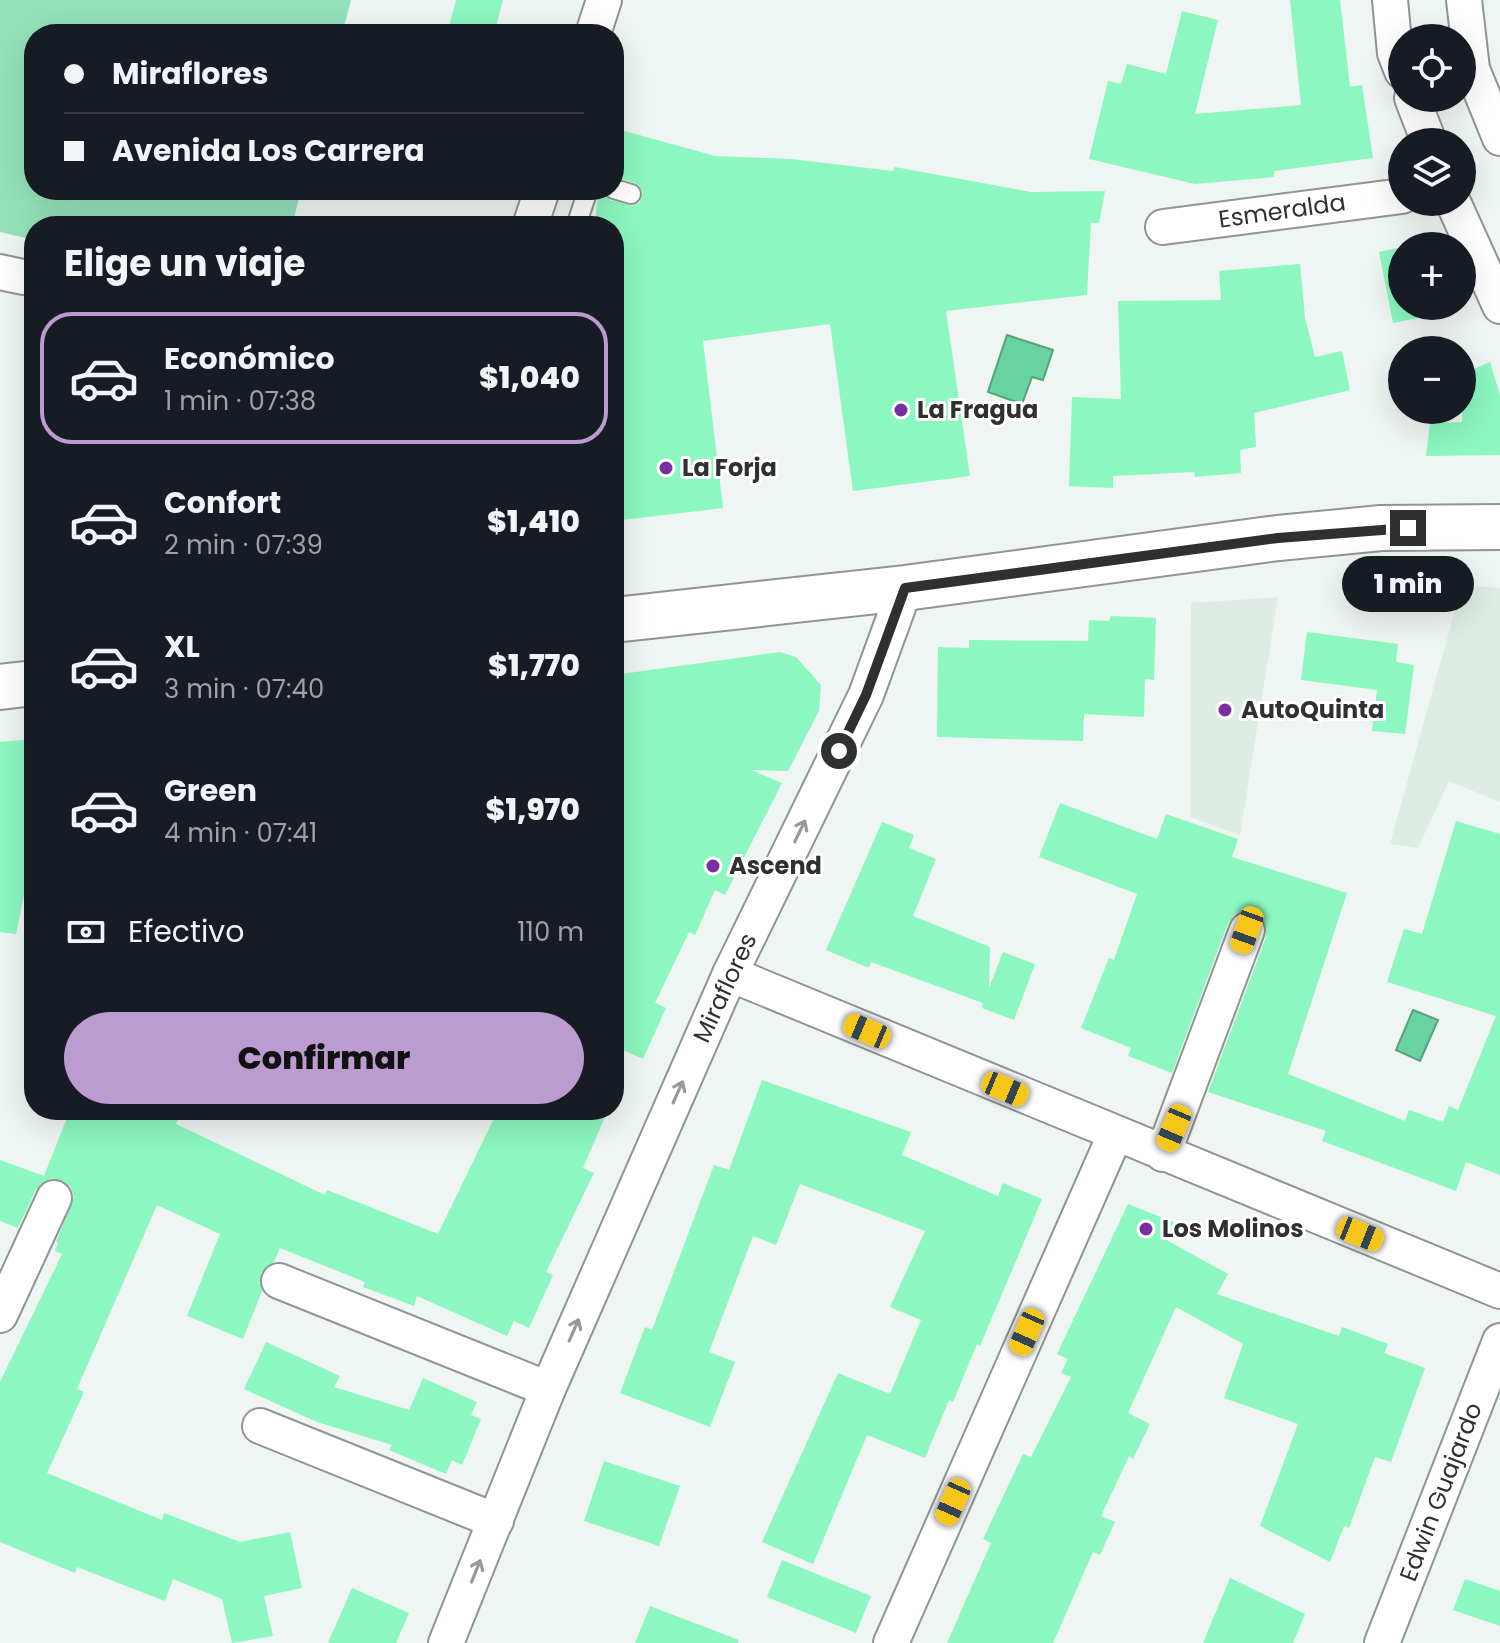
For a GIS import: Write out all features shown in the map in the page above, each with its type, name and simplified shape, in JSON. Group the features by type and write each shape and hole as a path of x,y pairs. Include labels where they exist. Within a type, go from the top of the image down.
{"main road":[{"path":"624,619 905,588 1278,538 1381,528 1500,527"},
{"path":"0,687 24,684"}],"street":[{"path":"596,24 604,0"},
{"path":"1390,0 1392,24"},
{"path":"1464,0 1472,69 1500,138"},
{"name":"Esmeralda","path":"1163,227 1388,198"},
{"path":"1459,216 1500,306"},
{"name":"Miraflores","path":"446,1643 548,1389 730,974 866,695 905,588"},
{"path":"1163,1154 1247,930"},
{"path":"730,974 1500,1291"},
{"path":"891,1643 1115,1135"},
{"path":"0,1315 54,1198"},
{"path":"279,1281 548,1389"},
{"name":"Edwin Guajardo","path":"1382,1643 1500,1341"},
{"path":"260,1426 496,1521"}],"shaded area":[{"path":"0,0 351,0 345,24 24,24 24,200 298,200 294,216 24,216 24,238 0,232"},
{"path":"1007,335 1053,350 1043,380 1032,377 1022,404 988,392"},
{"path":"1462,585 1500,588 1500,802 1449,781 1418,848 1390,844"},
{"name":"AutoQuinta","path":"1278,597 1240,835 1190,817 1191,603"},
{"path":"1413,1010 1438,1020 1420,1061 1396,1050"}],"building":[{"path":"456,0 503,0 497,24 450,24"},
{"path":"1290,0 1340,0 1350,87 1362,85 1373,158 1274,171 1274,177 1195,184 1089,159 1108,81 1121,84 1127,64 1166,74 1182,11 1218,20 1195,114 1301,105"},
{"path":"624,131 715,156 791,159 893,171 895,167 1031,192 1105,191 1099,223 1091,223 1087,295 946,311 970,476 853,491 830,324 703,341 723,508 624,520 624,216 596,216 598,200 633,206 640,202 643,192 635,183 624,180"},
{"path":"1388,250 1388,298 1379,252"},
{"path":"1300,264 1305,318 1315,357 1342,351 1350,390 1254,413 1256,447 1240,450 1241,473 1195,477 1194,472 1113,476 1113,488 1069,486 1072,397 1121,399 1118,301 1221,300 1219,271"},
{"path":"1490,362 1500,395 1500,455 1426,456 1430,424 1476,424 1476,368"},
{"path":"1111,616 1156,618 1154,680 1145,679 1144,717 1084,714 1083,741 937,737 938,647 969,648 969,640 1088,641 1089,620 1109,621"},
{"path":"1307,632 1398,644 1396,662 1414,665 1405,734 1372,731 1377,690 1301,680"},
{"path":"780,652 796,657 821,685 819,711 788,771 751,770 782,783 725,895 715,890 695,935 689,932 655,1003 666,1008 643,1059 624,1050 624,674"},
{"path":"24,740 24,895 16,934 0,932 0,742"},
{"path":"1060,803 1157,839 1166,814 1238,839 1232,857 1347,893 1288,1074 1405,1121 1409,1110 1443,1122 1449,1106 1458,1110 1496,1016 1387,982 1404,929 1422,934 1456,821 1500,834 1500,1175 1466,1162 1456,1191 1322,1141 1326,1131 1208,1092 1266,937 1263,918 1253,911 1235,914 1228,923 1172,1073 1128,1056 1131,1048 1081,1028 1109,958 1114,960 1137,894 1039,857"},
{"path":"882,822 914,835 909,848 936,859 913,916 990,947 989,988 1003,952 1035,964 1014,1020 982,1008 983,1003 871,962 869,968 826,950"},
{"path":"762,1080 911,1132 902,1155 998,1196 1003,1183 1042,1199 980,1346 977,1344 953,1402 949,1400 925,1458 867,1435 813,1564 762,1542 838,1373 890,1394 921,1320 890,1307 925,1231 800,1184 776,1245 753,1236 709,1352 735,1362 710,1427 620,1393 645,1327 652,1330 714,1165 729,1170"},
{"path":"66,1120 178,1120 176,1124 325,1195 327,1190 438,1234 493,1120 604,1120 583,1168 594,1173 546,1272 553,1275 529,1328 514,1321 507,1336 417,1296 414,1306 363,1287 365,1282 280,1248 274,1262 261,1273 262,1291 243,1339 187,1316 220,1234 157,1205 77,1389 84,1392 47,1473 162,1520 164,1513 240,1542 290,1532 302,1588 264,1596 273,1636 232,1643 222,1599 173,1579 165,1601 77,1567 75,1573 0,1542 0,1382 62,1254 55,1251 56,1242 74,1197 70,1186 51,1178 36,1189 18,1228 0,1221 0,1160 44,1176"},
{"path":"1128,1204 1176,1223 1168,1241 1228,1274 1217,1294 1339,1336 1342,1327 1388,1344 1384,1353 1425,1368 1391,1462 1375,1457 1349,1528 1344,1526 1330,1562 1260,1526 1298,1424 1224,1398 1243,1344 1176,1307 1128,1413 1150,1424 1133,1459 1129,1456 1101,1516 1115,1522 1100,1555 1093,1552 1053,1643 947,1643 991,1543 983,1539 1023,1454 1031,1457 1071,1377 1061,1373 1068,1359 1057,1354"},
{"path":"266,1342 340,1376 334,1387 409,1410 423,1378 477,1402 471,1415 481,1419 462,1465 452,1460 446,1474 389,1450 392,1445 317,1422 244,1389"},
{"path":"604,1461 680,1486 659,1546 584,1521"},
{"path":"782,1560 871,1596 856,1633 767,1597"},
{"path":"1230,1578 1305,1614 1293,1643 1203,1643"},
{"path":"1465,1579 1500,1591 1500,1626 1453,1610"},
{"path":"352,1588 409,1613 396,1643 328,1643"},
{"path":"650,1606 739,1640 738,1643 635,1643"}],"place":[{"name":"La Fragua","path":"901,410"},
{"name":"La Forja","path":"666,468"},
{"name":"AutoQuinta","path":"1225,710"},
{"name":"Ascend","path":"713,866"},
{"name":"Los Molinos","path":"1146,1229"}],"route":[{"path":"839,751 866,695 905,588 1278,538 1408,528"}]}
